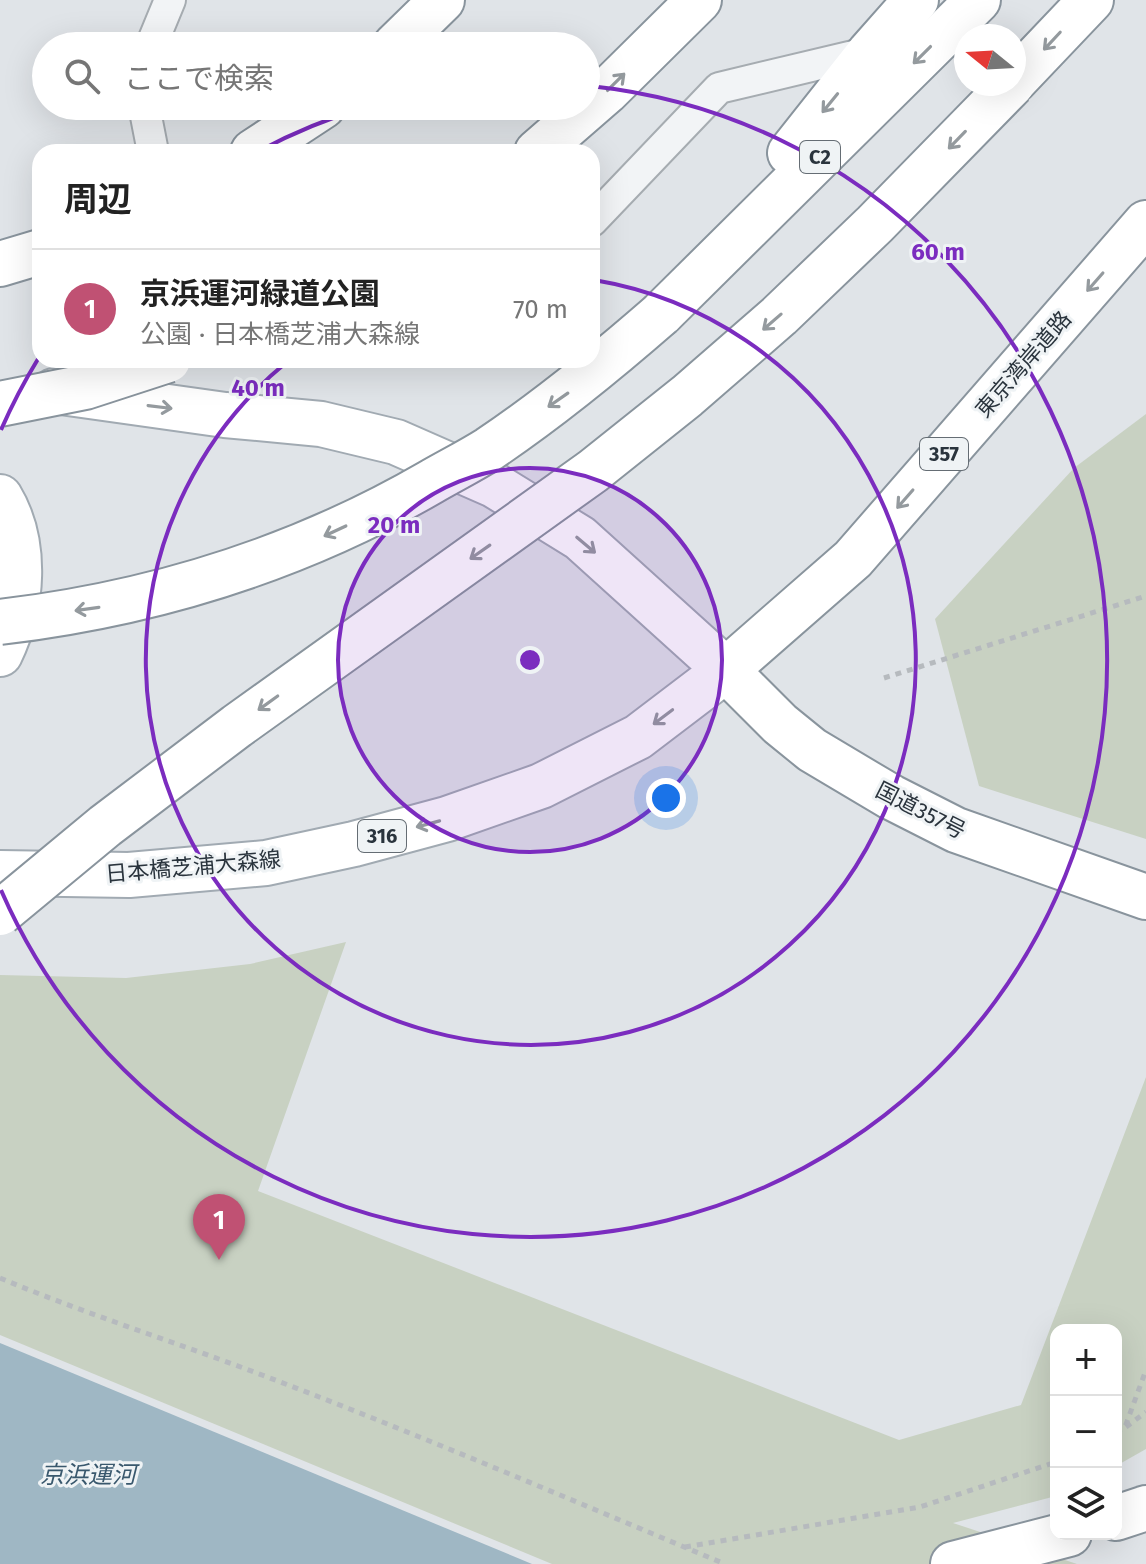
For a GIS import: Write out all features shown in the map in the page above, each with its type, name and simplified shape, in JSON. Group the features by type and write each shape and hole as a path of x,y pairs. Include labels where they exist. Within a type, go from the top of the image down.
{"main road":[{"path":"409,32 442,0"},
{"path":"600,97 699,0"},
{"name":"C2","path":"661,314 870,52 916,0"},
{"name":"C2","path":"600,366 661,314 978,0"},
{"path":"1026,69 1091,0"},
{"path":"0,913 105,826 225,735 593,471 687,396 854,245 1000,96"},
{"path":"265,144 302,120"},
{"path":"546,144 574,120"},
{"name":"東京湾岸道路","path":"726,670 853,559 1146,223"},
{"path":"0,264 32,254"},
{"path":"0,404 85,387 143,368"},
{"name":"C2","path":"0,622 103,607 202,581 301,547 396,502 486,451 598,368"},
{"name":"国道357号","path":"0,382 123,402 321,424 396,442 494,485 580,538 812,750 891,797 956,830 1146,897"},
{"path":"0,497 9,512 21,574 11,632 0,654"},
{"name":"日本橋芝浦大森線","path":"0,873 129,875 266,863 447,819 541,786 638,737 726,670"},
{"path":"1122,1516 1146,1508"},
{"path":"953,1564 1050,1539"}],"lane":[{"path":"157,32 170,0"},
{"path":"600,213 719,88 870,52"},
{"path":"147,120 151,144"}],"path":[{"path":"884,678 1146,596"},
{"path":"0,1278 63,1304 263,1375 725,1564"},
{"path":"1125,1427 1146,1370"},
{"path":"1122,1429 1146,1412"},
{"path":"684,1547 920,1507 1050,1464"}],"green space":[{"path":"1146,414 1146,839 979,786 935,619 1074,468"},
{"path":"346,942 258,1191 899,1440 1021,1405 1050,1329 1050,1498 953,1523 1077,1564 552,1564 0,1335 0,975 126,978 250,964"},
{"path":"1146,1077 1146,1449 1122,1463 1122,1324 1052,1324"}],"water":[{"name":"京浜運河","path":"0,1343 532,1564 0,1564"}],"place":[{"name":"京浜運河緑道公園","path":"219,1260"}]}
